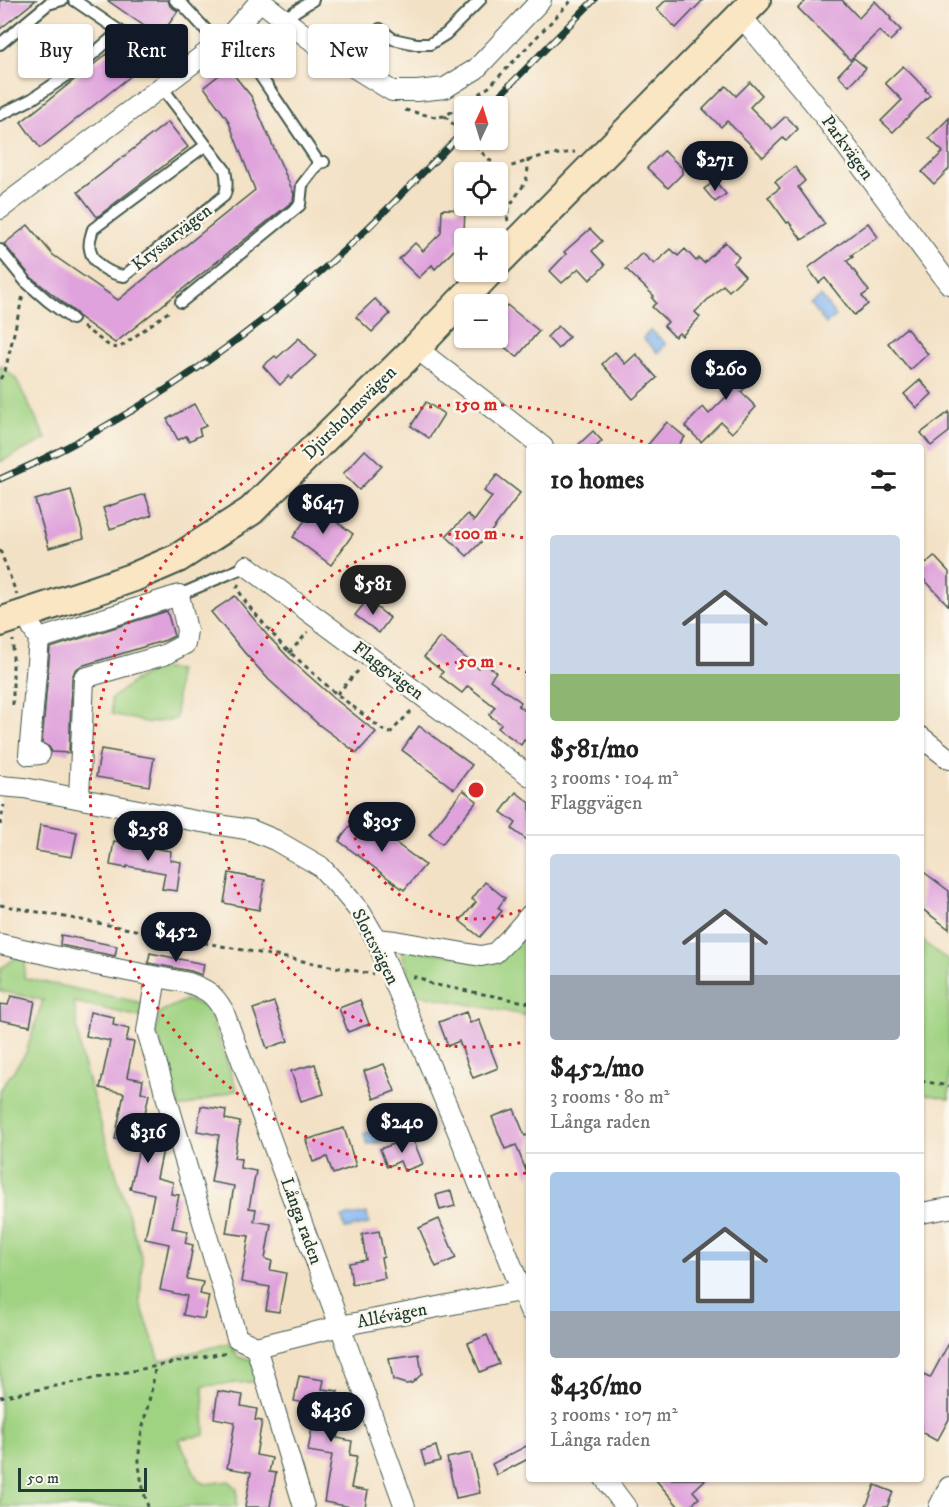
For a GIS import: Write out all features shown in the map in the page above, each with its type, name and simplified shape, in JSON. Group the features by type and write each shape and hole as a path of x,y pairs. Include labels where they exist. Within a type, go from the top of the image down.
{"street":[{"path":"237,24 259,0 319,46 392,91 417,91 445,88 476,69 541,0"},
{"path":"508,252 748,8"},
{"name":"Parkvägen","path":"748,8 814,103 949,284"},
{"path":"0,209 172,78"},
{"name":"Djursholmsvägen","path":"21,626 97,590 178,558 251,511 479,282"},
{"path":"416,348 539,444"},
{"name":"Flaggvägen","path":"247,566 526,773"},
{"path":"40,754 29,755 21,626 179,595 187,630 185,644 164,655 84,678 79,798"},
{"path":"924,739 949,759"},
{"name":"Slottsvägen","path":"2,795 24,788 251,830 274,840 320,867 355,906 375,939 525,1290"},
{"path":"375,939 481,956 495,952 526,920"},
{"name":"Långa raden","path":"0,944 189,983 205,989 215,997 223,1010 405,1507"},
{"path":"156,977 147,1031 237,1338 256,1347 304,1507"},
{"path":"924,1212 949,1208"},
{"name":"Allévägen","path":"256,1347 340,1326 525,1290"},
{"path":"607,1482 626,1507"},
{"path":"939,1507 949,1487"}],"lane":[{"path":"0,44 48,4 62,0"},
{"path":"74,0 110,24"},
{"path":"175,0 206,24"},
{"path":"283,19 313,0"},
{"path":"389,36 393,39 416,44 430,44 446,34 480,0"},
{"path":"0,115 32,99 72,72 105,44"},
{"path":"181,302 300,206 302,185 321,162 262,78"},
{"name":"Kryssarvägen","path":"161,86 206,145 225,170 226,191 224,196 124,276 106,271 90,251 89,242 93,230 206,145"},
{"path":"0,250 26,282 72,319"},
{"path":"179,595 247,566"}],"path":[{"path":"489,87 572,0"},
{"path":"445,116 454,125"},
{"path":"480,150 502,169 528,159 582,151"},
{"path":"522,237 510,224 507,216 527,178 528,159"},
{"path":"0,379 5,371 26,282"},
{"path":"72,319 111,347 119,348 181,302"},
{"path":"0,550 21,626 13,714"},
{"path":"247,566 237,588 247,604 289,652 383,730 390,733 424,698"},
{"path":"289,652 320,620"},
{"path":"337,694 370,658"},
{"path":"0,825 2,795"},
{"path":"0,905 393,978 419,977 432,984 526,1002"},
{"path":"924,1082 949,1086"},
{"path":"0,1397 256,1347"},
{"path":"148,1507 144,1495 139,1456 146,1411 154,1382 155,1366"}],"green space":[{"path":"0,365 16,379 46,439 0,462"},
{"path":"155,668 178,670 176,719 149,723 112,714 111,699"},
{"path":"526,933 526,1015 416,994 400,948 491,960"},
{"path":"924,942 949,961 949,1099 924,1094"},
{"path":"16,958 26,959 24,978 143,1003 140,1017 74,1002 81,1057 142,1259 140,1302 160,1361 229,1343 238,1357 253,1360 260,1381 203,1386 205,1435 179,1439 198,1480 206,1484 229,1481 237,1488 237,1507 0,1507 0,1090 26,1053 43,1000 0,991 0,969"},
{"path":"186,1000 207,1007 237,1090 180,1108 156,1031 160,1012"}],"water":[{"path":"821,296 836,316 826,324 811,304"},
{"path":"651,330 666,344 658,353 643,338"},
{"path":"385,1128 388,1140 367,1145 364,1133"},
{"path":"367,1213 369,1224 345,1229 342,1217"}],"building":[{"path":"0,0 36,0 0,29"},
{"path":"107,0 168,0 170,6 178,11 169,24 141,24"},
{"path":"666,0 703,0 676,28 657,9"},
{"path":"807,0 842,0 859,18 875,1 901,30 890,41 879,31 850,60 798,8"},
{"path":"105,56 105,78 128,78 40,148 21,122 77,78 93,78 93,65"},
{"path":"854,58 866,68 849,86 838,75"},
{"path":"903,66 930,95 893,132 881,121 902,100 885,83"},
{"path":"215,78 236,78 251,96 294,194 293,201 115,343 31,277 4,244 28,225 53,255 118,300 255,190 228,120 204,87"},
{"path":"750,82 762,95 750,107 772,129 786,116 798,129 786,141 783,138 763,157 727,121 721,127 703,109 726,86 736,96"},
{"path":"949,118 949,169 934,184 922,172 943,152 929,138"},
{"path":"168,122 188,147 97,217 78,192"},
{"path":"664,151 682,168 682,174 668,188 647,168"},
{"path":"795,167 805,181 798,187 825,224 802,240 768,197 780,188 775,182"},
{"path":"715,181 726,194 715,202 704,189"},
{"path":"442,209 454,210 454,216 465,216 464,228 454,228 454,250 435,269 432,265 419,278 399,259 415,243 423,251 441,233"},
{"path":"868,223 878,237 851,255 853,257 847,261 869,291 862,296 868,304 854,315 825,278 819,283 808,268"},
{"path":"590,229 602,241 592,251 605,265 590,280 579,268 562,283 550,271 566,254 564,252"},
{"path":"725,242 739,257 733,263 745,276 729,291 723,285 695,312 700,317 682,336 679,333 675,337 664,326 668,322 652,307 656,303 652,298 654,296 626,269 642,253 654,264 671,249 678,256 685,249 696,261 699,258 704,263"},
{"path":"375,299 390,314 372,332 356,317"},
{"path":"508,306 539,331 517,357 506,348 508,348"},
{"path":"558,326 569,337 558,349 547,337"},
{"path":"906,328 928,354 910,370 888,343"},
{"path":"299,338 316,356 291,379 289,376 280,385 263,366 275,356 277,358"},
{"path":"615,352 625,364 636,354 657,378 633,399 602,364"},
{"path":"736,355 757,376 741,392 756,407 732,433 721,422 701,442 685,426 703,407 709,414 728,395 712,380"},
{"path":"920,380 932,394 917,408 904,394"},
{"path":"426,402 444,414 429,438 411,426"},
{"path":"194,404 206,426 199,429 201,435 189,441 186,436 178,440 167,419"},
{"path":"949,412 949,432 931,446 921,433"},
{"path":"667,422 685,437 679,444 649,444"},
{"path":"593,431 602,441 599,444 579,444"},
{"path":"365,450 382,466 359,490 343,474"},
{"path":"497,475 520,493 490,533 467,556 446,536 468,514 474,521 492,497 484,491"},
{"path":"71,490 84,538 49,548 35,500"},
{"path":"145,494 152,515 110,529 103,508"},
{"path":"315,506 353,534 331,565 293,537"},
{"path":"934,556 949,572 949,606 924,579 924,565"},
{"path":"235,596 290,659 376,732 357,753 318,724 269,680 211,612"},
{"path":"367,600 390,618 379,633 355,615"},
{"path":"167,611 174,636 81,666 75,670 72,678 69,753 52,752 42,743 50,648"},
{"path":"440,637 478,668 483,662 496,672 490,680 521,702 518,706 526,711 526,741 524,740 521,745 498,728 501,724 489,715 495,707 468,686 462,693 440,676 443,672 424,657"},
{"path":"419,726 472,765 454,789 402,750"},
{"path":"101,749 154,758 149,786 96,777"},
{"path":"463,790 477,801 442,844 429,834"},
{"path":"516,792 526,800 526,839 512,829 516,823 501,812"},
{"path":"358,815 425,865 404,890 339,841"},
{"path":"40,825 77,832 72,857 36,851"},
{"path":"114,841 171,851 170,860 181,862 177,891 162,889 165,873 110,865"},
{"path":"924,872 949,891 949,929 924,910"},
{"path":"229,873 265,880 259,910 224,903"},
{"path":"485,882 505,898 498,908 502,911 480,937 460,921 476,902 472,899"},
{"path":"61,935 117,946 115,956 60,945"},
{"path":"150,953 204,964 202,975 148,963"},
{"path":"11,996 35,1001 30,1026 0,1020 0,1004 8,1005"},
{"path":"360,1000 369,1024 348,1032 339,1008"},
{"path":"274,1002 288,1041 267,1048 253,1009"},
{"path":"90,1012 114,1017 113,1025 129,1029 126,1041 134,1042 127,1077 143,1080 141,1092 149,1094 142,1128 158,1131 155,1143 164,1145 157,1178 173,1182 171,1194 179,1195 172,1228 188,1231 185,1243 193,1245 187,1279 203,1282 200,1294 209,1296 204,1319 183,1315 187,1296 160,1290 169,1244 145,1239 154,1194 130,1189 140,1144 115,1139 124,1093 100,1088 110,1041 86,1036"},
{"path":"466,1012 470,1023 479,1019 498,1068 473,1078 459,1041 448,1046 439,1022"},
{"path":"315,1064 324,1094 301,1101 291,1071"},
{"path":"384,1064 395,1091 374,1099 364,1071"},
{"path":"201,1106 226,1110 225,1119 240,1122 234,1158 241,1159 240,1168 256,1171 249,1208 256,1209 254,1221 271,1224 265,1259 272,1261 270,1270 286,1273 279,1312 266,1310 270,1287 241,1282 249,1236 226,1233 234,1186 211,1182 219,1135 197,1131"},
{"path":"514,1109 526,1136 526,1171 516,1145 505,1149 492,1117"},
{"path":"344,1128 356,1166 333,1174 327,1157 313,1162 306,1140"},
{"path":"412,1137 423,1164 404,1171 400,1161 387,1167 380,1149"},
{"path":"451,1191 455,1206 440,1210 436,1195"},
{"path":"439,1219 456,1258 436,1267 419,1228"},
{"path":"379,1231 385,1278 352,1284 349,1263 366,1260 362,1234"},
{"path":"487,1335 499,1364 480,1372 468,1343"},
{"path":"949,1343 949,1419 937,1441 924,1434 924,1375 930,1378"},
{"path":"419,1354 422,1374 412,1383 406,1384 393,1380 389,1358"},
{"path":"299,1376 324,1380 322,1389 338,1391 336,1403 343,1404 337,1438 352,1441 350,1455 357,1456 351,1488 368,1491 365,1507 324,1502 332,1455 308,1451 316,1405 294,1401"},
{"path":"218,1391 243,1395 241,1406 257,1409 255,1420 262,1421 256,1455 272,1458 269,1472 276,1473 270,1507 245,1507 251,1472 227,1468 235,1422 214,1418"},
{"path":"436,1446 440,1461 425,1465 421,1451"},
{"path":"526,1446 526,1460 497,1475 492,1464"},
{"path":"471,1453 480,1493 456,1498 447,1458"},
{"path":"658,1482 703,1482 693,1491 699,1498 689,1507 679,1507"},
{"path":"875,1485 893,1492 887,1507 866,1507"}],"railway":[{"path":"499,96 594,0"},
{"path":"0,479 89,435 173,385 214,357 292,296 347,248 454,141"}]}
